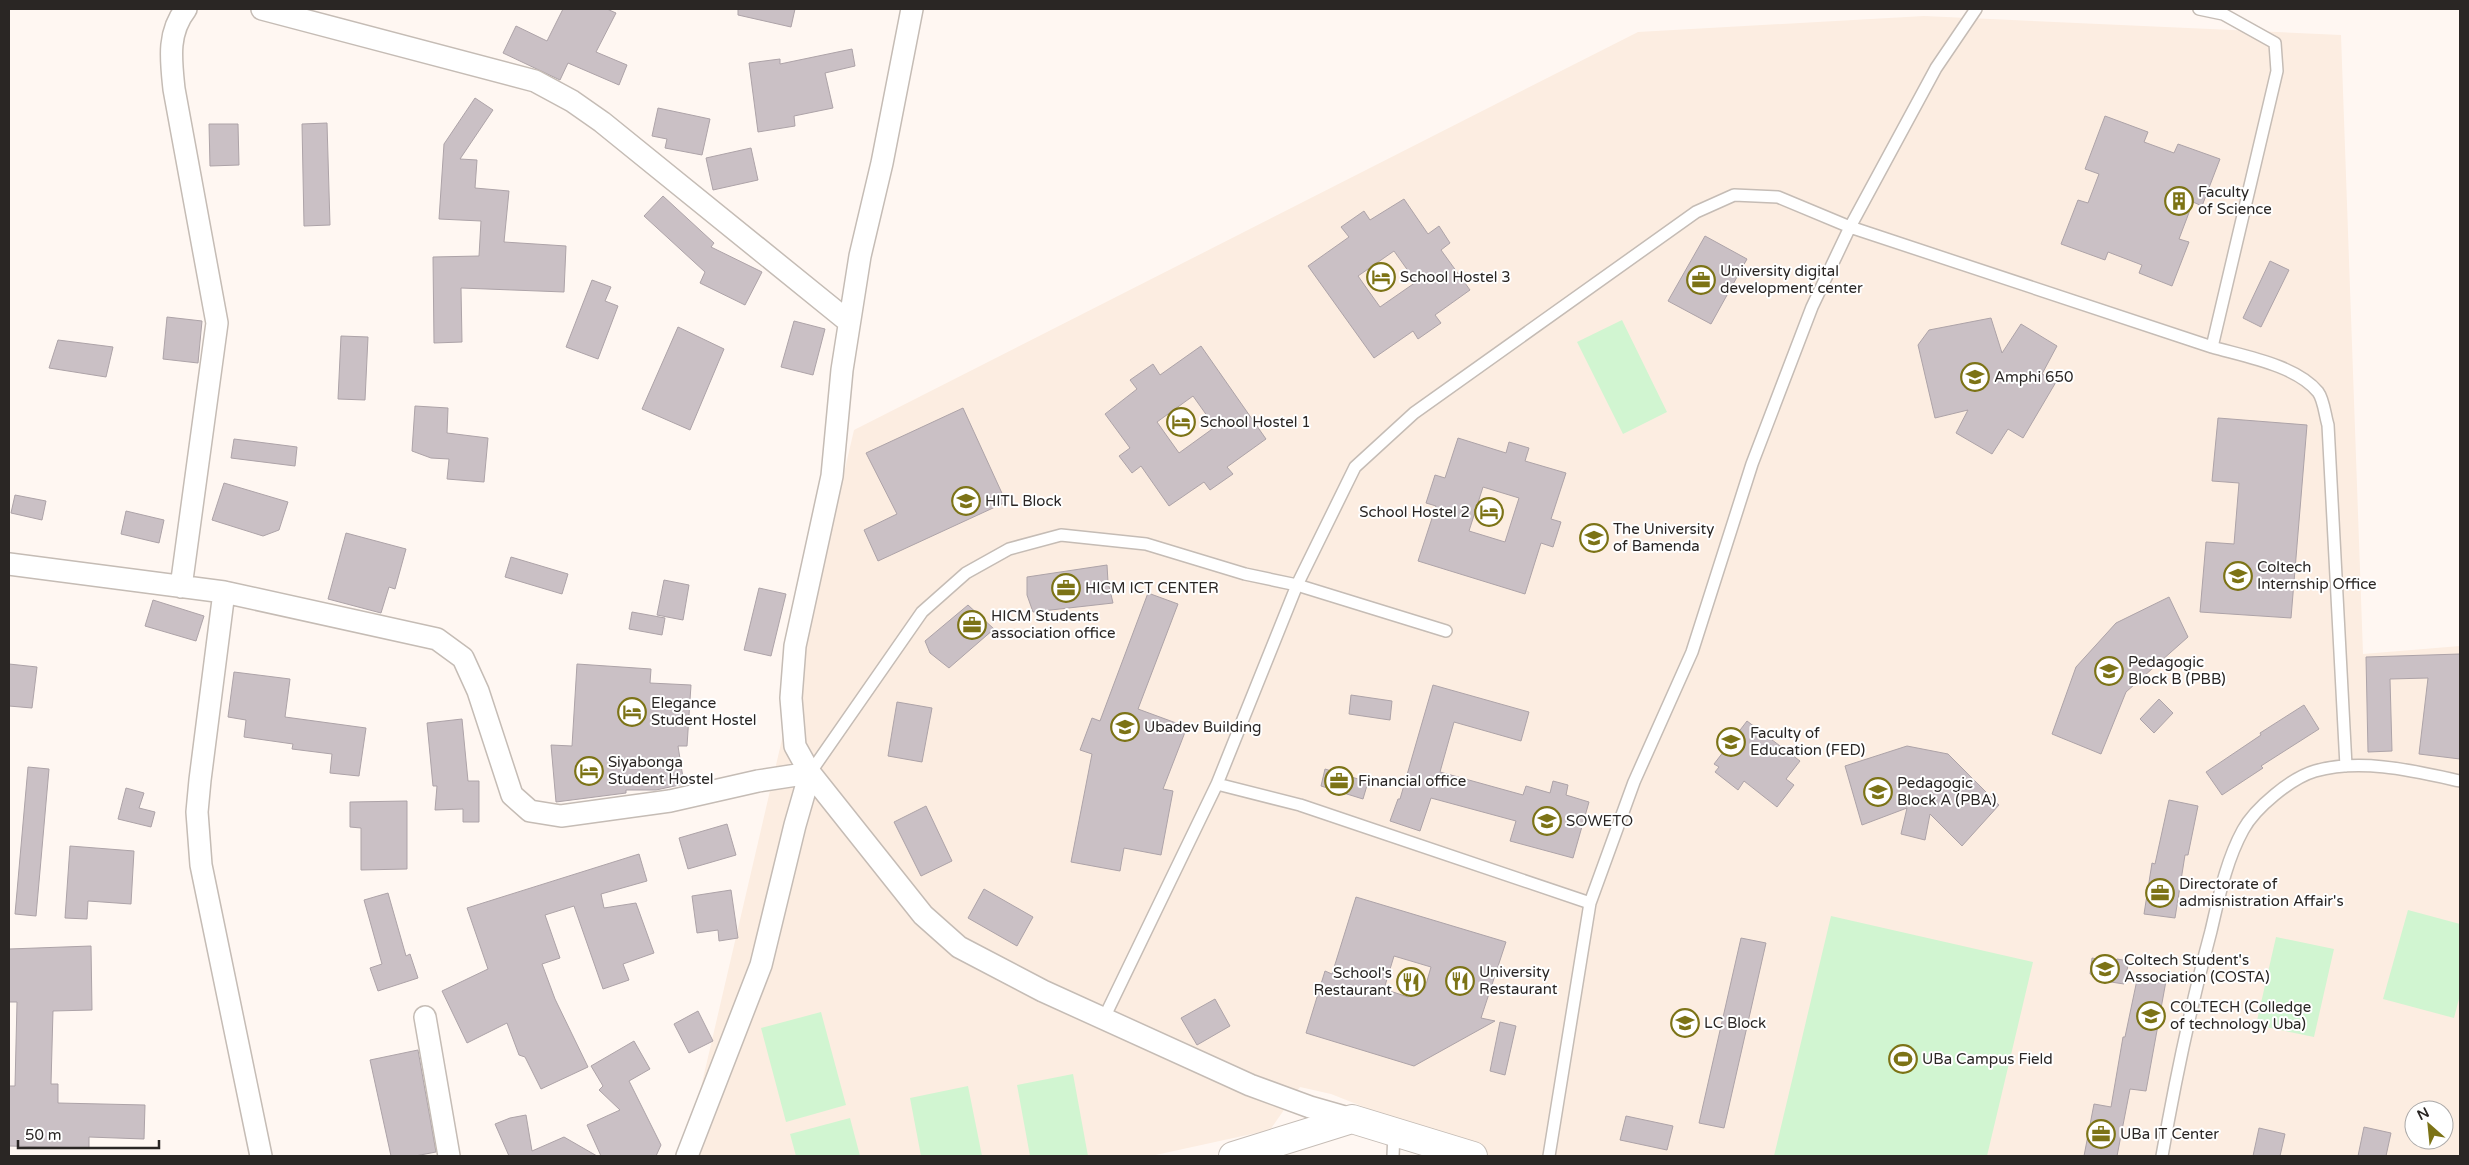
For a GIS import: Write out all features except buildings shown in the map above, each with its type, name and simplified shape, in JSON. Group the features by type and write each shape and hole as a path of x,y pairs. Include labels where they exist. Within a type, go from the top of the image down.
{"street":[{"path":"181,587 217,323 174,89 170,52 176,21 186,9"},
{"path":"262,9 535,81 572,101 602,122 849,322"},
{"path":"912,9 882,163 860,256 842,370 832,476 795,646 791,698 795,746 810,773 923,914 959,947 1044,991 1250,1085 1310,1107 1352,1119 1394,1144 1473,1156"},
{"path":"9,564 224,592 437,638 463,658 478,691 512,795 530,811 561,816 670,800 758,781 810,773"},
{"path":"224,592 200,780 198,812 201,865 262,1156"},
{"path":"687,1156 761,965 795,825 810,773"},
{"path":"426,1017 449,1156"},
{"path":"1233,1156 1352,1119"}],"lane":[{"path":"1549,1156 1590,904 1634,782 1692,652 1752,464 1792,355 1850,228 1936,68 1976,9"},
{"path":"2199,9 2223,14 2275,43 2277,70 2212,347"},
{"path":"1104,1018 1217,784 1297,586 1355,468 1414,413 1696,212 1734,195 1778,197 1850,228 2212,347 2265,362 2295,375 2319,393 2328,425 2346,766"},
{"path":"810,773 922,612 966,573 1009,549 1061,535 1146,544 1244,574 1297,586 1446,631"},
{"path":"2162,1156 2170,1108 2203,961 2229,859 2243,828 2270,796 2313,772 2346,766 2408,770 2460,781"},
{"path":"1217,784 1300,805 1590,904"}],"shaded area":[{"name":"The University of Bamenda","path":"1924,16 2341,35 2363,654 2460,646 2460,1156 1488,1156 1331,1094 1300,1087 1270,1130 1151,1156 685,1156 854,430 1638,32"}],"green space":[{"path":"1622,320 1667,412 1623,434 1577,342"},
{"path":"2408,910 2460,924 2460,995 2454,1018 2383,999"},
{"name":"UBa Campus Field","path":"1831,916 2033,962 1987,1156 1774,1156"},
{"path":"2276,937 2334,949 2314,1037 2256,1025"},
{"path":"821,1012 846,1105 786,1122 761,1028"},
{"path":"1073,1074 1088,1156 1030,1156 1017,1085"},
{"path":"968,1086 982,1156 921,1156 910,1098"},
{"path":"850,1118 860,1156 796,1156 790,1134"}],"place":[{"name":"Faculty of Science","path":"2179,201"},
{"name":"School Hostel 3","path":"1381,277"},
{"name":"University digital development center","path":"1701,280"},
{"name":"Amphi 650","path":"1975,377"},
{"name":"School Hostel 1","path":"1181,422"},
{"name":"HITL Block","path":"966,501"},
{"name":"School Hostel 2","path":"1489,512"},
{"name":"The University of Bamenda","path":"1594,538"},
{"name":"Coltech Internship Office","path":"2238,576"},
{"name":"HICM ICT CENTER","path":"1066,588"},
{"name":"HICM Students association office","path":"972,625"},
{"name":"Pedagogic Block B (PBB)","path":"2109,671"},
{"name":"Elegance Student Hostel","path":"632,712"},
{"name":"Ubadev Building","path":"1125,727"},
{"name":"Faculty of Education (FED)","path":"1731,742"},
{"name":"Siyabonga Student Hostel","path":"589,771"},
{"name":"Financial office","path":"1339,781"},
{"name":"Pedagogic Block A (PBA)","path":"1878,792"},
{"name":"SOWETO","path":"1547,821"},
{"name":"Directorate of admisnistration Affair's","path":"2160,893"},
{"name":"Coltech Student's Association (COSTA)","path":"2105,969"},
{"name":"University Restaurant","path":"1460,981"},
{"name":"School's Restaurant","path":"1411,982"},
{"name":"COLTECH (Colledge of technology Uba)","path":"2151,1016"},
{"name":"LC Block","path":"1685,1023"},
{"name":"UBa Campus Field","path":"1903,1059"},
{"name":"UBa IT Center","path":"2101,1134"}]}
